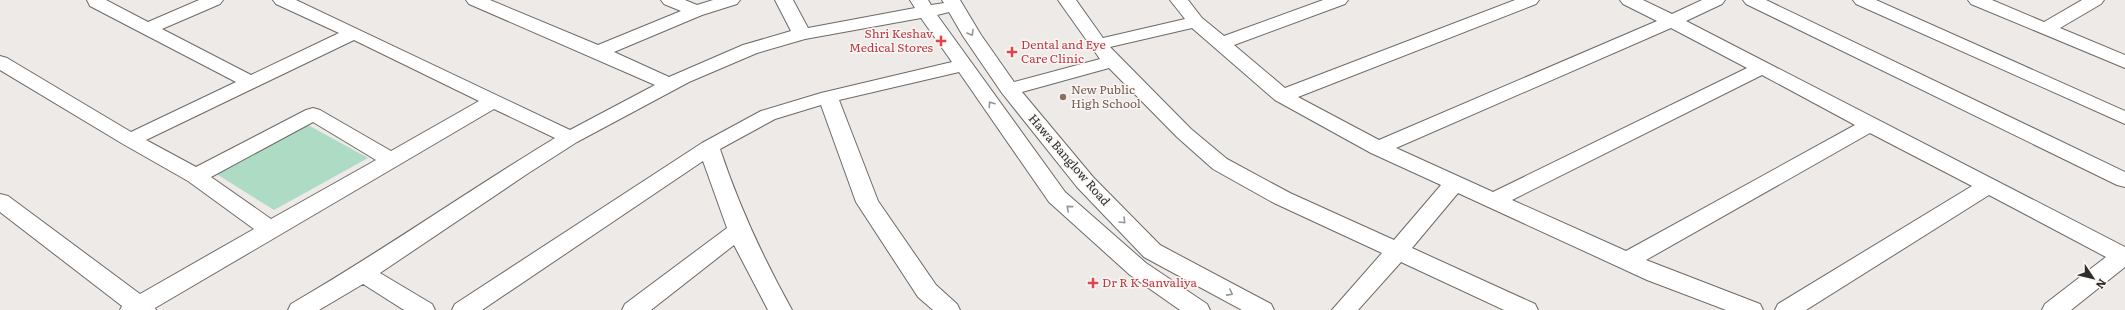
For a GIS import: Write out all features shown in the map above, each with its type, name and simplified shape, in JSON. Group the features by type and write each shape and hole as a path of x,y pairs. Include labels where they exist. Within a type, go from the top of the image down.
{"street":[{"path":"96,0 96,2 251,82"},
{"path":"148,28 214,0"},
{"path":"282,0 354,33 570,138"},
{"path":"474,0 598,52 669,84"},
{"path":"498,10 518,0"},
{"path":"670,0 696,11"},
{"path":"598,52 696,11 731,0"},
{"path":"784,0 802,34"},
{"path":"1067,0 1113,61 1184,133 1220,164 1282,198 1526,310"},
{"path":"1179,0 1196,22 1282,96 1378,148 1493,201 1655,274 1751,310"},
{"path":"1220,44 1339,0"},
{"path":"1282,96 1415,46 1530,0"},
{"path":"1629,0 2124,256 2054,310"},
{"path":"1378,148 1672,21 1716,0"},
{"path":"1752,0 2125,180"},
{"path":"1862,0 2125,118"},
{"path":"1885,10 1905,0"},
{"path":"1977,0 2125,62"},
{"path":"2045,28 2094,0"},
{"path":"300,310 363,273 519,169 570,138 669,84 750,49 802,34 922,6 954,3"},
{"name":"Hawa Banglow Road","path":"954,3 972,36 1009,89 1085,182 1152,251 1262,310"},
{"path":"922,6 1057,197 1138,269 1198,310"},
{"path":"1099,44 1196,22"},
{"path":"130,140 354,33"},
{"path":"1009,89 1113,61"},
{"path":"0,62 130,140 196,176 271,230"},
{"path":"464,310 709,147 768,115 828,97 964,65"},
{"path":"1493,201 1762,68"},
{"path":"0,82 19,74"},
{"path":"828,97 868,202 926,291 948,310"},
{"path":"0,201 138,309 493,101"},
{"path":"196,176 313,114 391,160"},
{"path":"1627,261 1871,124"},
{"path":"709,147 738,231 768,291 780,310"},
{"path":"1344,310 1397,251 1454,183"},
{"path":"1787,310 1988,186"},
{"path":"634,310 738,231"},
{"path":"363,273 423,310"}],"green space":[{"path":"308,125 368,158 274,210 215,173"}],"place":[{"name":"Shri Keshav Medical Stores","path":"941,41"},
{"name":"Dental and Eye Care Clinic","path":"1012,52"},
{"name":"New Public High School","path":"1063,97"},
{"name":"Dr R K Sanvaliya","path":"1093,283"}]}
